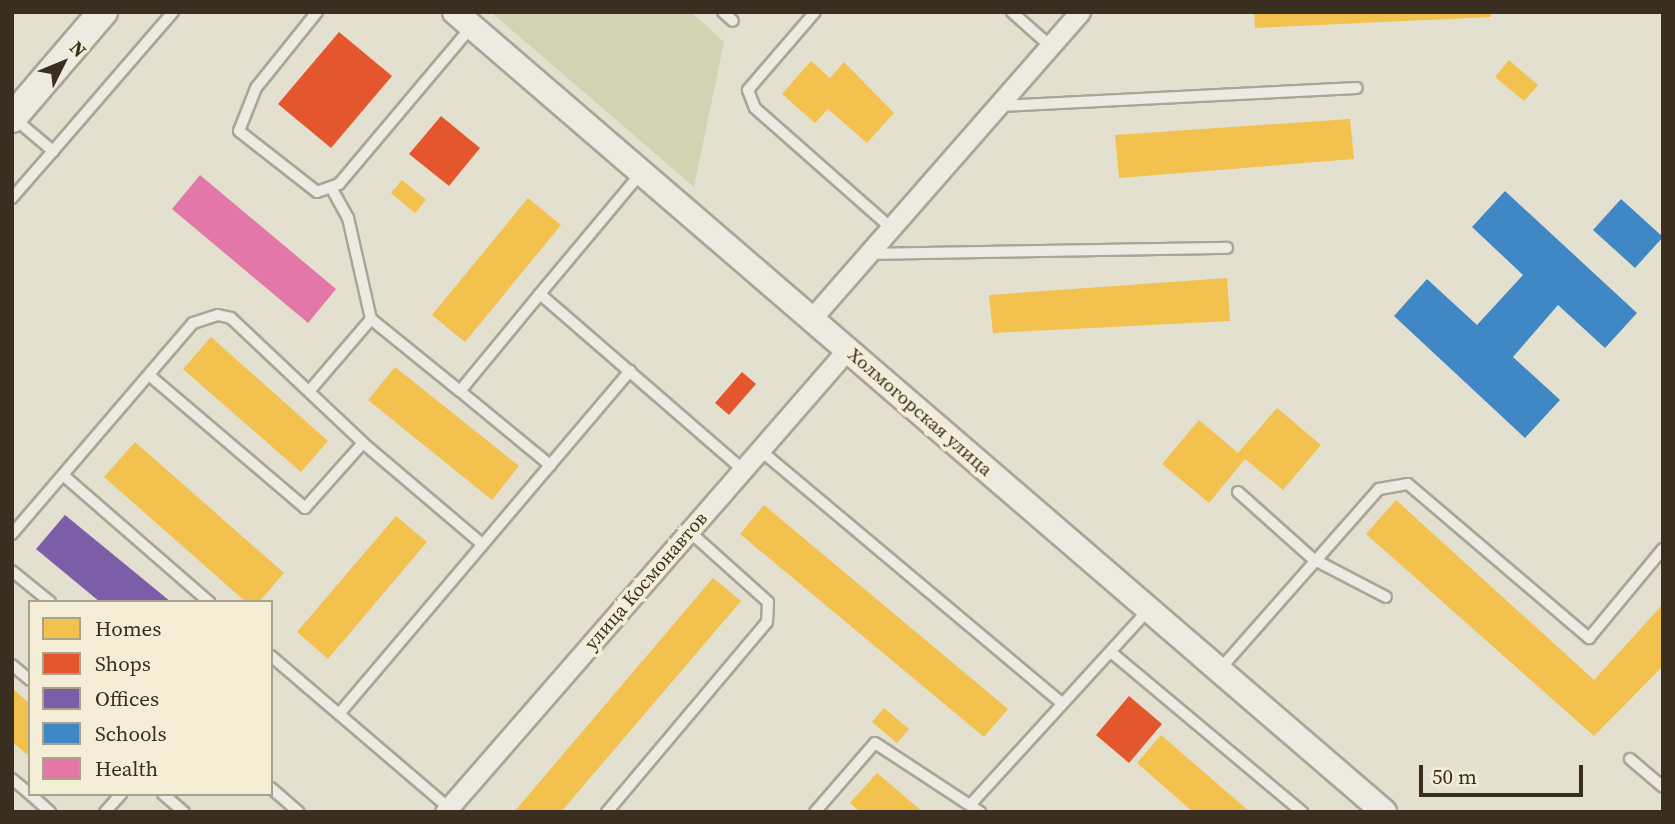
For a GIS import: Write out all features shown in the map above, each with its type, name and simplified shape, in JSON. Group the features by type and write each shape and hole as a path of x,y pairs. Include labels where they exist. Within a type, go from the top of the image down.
{"main road":[{"path":"13,117 103,12"}],"street":[{"path":"811,318 1080,12"},
{"name":"Холмогорская улица","path":"463,19 1221,667 1384,812"},
{"name":"улица Космонавтов","path":"447,810 847,349"}],"lane":[{"path":"12,198 173,12"},
{"path":"317,12 256,88 239,131 317,192 339,184 463,19"},
{"path":"723,12 733,21"},
{"path":"815,12 748,90 755,108 891,228"},
{"path":"1012,12 1050,46"},
{"path":"998,106 1357,88"},
{"path":"13,117 53,150"},
{"path":"460,391 642,173"},
{"path":"331,187 348,218 371,319 550,465"},
{"path":"868,254 1227,248"},
{"path":"540,295 743,470"},
{"path":"12,534 193,323 218,315 231,318 311,389 363,443 482,544"},
{"path":"311,389 371,319"},
{"path":"339,714 630,371"},
{"path":"149,375 305,508 363,443"},
{"path":"760,450 1060,702"},
{"path":"63,475 207,600"},
{"path":"1221,667 1314,559 1379,489 1408,484 1589,638 1663,549"},
{"path":"1238,492 1314,559 1385,597"},
{"path":"607,812 767,622 768,602 689,531"},
{"path":"12,570 48,600"},
{"path":"815,812 875,743 975,808 1060,702 1112,653 1150,608"},
{"path":"1112,653 1302,812"},
{"path":"273,658 447,810"},
{"path":"12,665 28,678"},
{"path":"1630,759 1663,787"},
{"path":"12,779 28,792"},
{"path":"273,790 299,812"},
{"path":"32,796 50,812"},
{"path":"106,812 119,796"},
{"path":"165,796 184,812"}],"green space":[{"path":"491,12 691,12 724,42 694,187"}],"building: Homes":[{"path":"1254,12 1491,12 1491,17 1255,28"},
{"path":"1509,60 1538,85 1524,101 1495,77"},
{"path":"811,61 830,78 844,62 894,113 867,143 828,109 815,123 782,94"},
{"path":"1350,119 1354,159 1119,178 1115,135"},
{"path":"402,180 426,200 415,213 391,193"},
{"path":"528,198 561,225 465,342 432,315"},
{"path":"1227,278 1230,321 993,333 989,295"},
{"path":"211,337 328,441 301,472 183,369"},
{"path":"395,367 519,466 492,500 368,400"},
{"path":"1277,408 1321,445 1283,490 1245,459 1209,503 1162,464 1199,420 1238,453"},
{"path":"135,442 284,573 261,600 244,600 104,477"},
{"path":"1396,500 1594,680 1663,604 1663,666 1594,736 1366,534"},
{"path":"764,505 1008,709 984,737 740,534"},
{"path":"396,516 427,542 328,659 297,632"},
{"path":"713,578 741,601 561,812 514,812"},
{"path":"12,688 28,702 28,755 12,742"},
{"path":"884,708 909,729 897,743 872,722"},
{"path":"1161,735 1250,812 1193,812 1137,763"},
{"path":"877,773 923,812 860,812 850,803"}],"building: Shops":[{"path":"339,32 392,76 331,148 278,104"},
{"path":"441,116 480,148 449,186 409,154"},
{"path":"742,372 756,384 729,415 715,403"},
{"path":"1129,696 1162,724 1129,763 1096,735"}],"building: Offices":[{"path":"65,515 169,600 98,600 36,549"}],"building: Schools":[{"path":"1505,191 1637,313 1605,348 1558,305 1513,357 1560,400 1525,438 1394,316 1427,279 1477,325 1523,275 1472,227"},
{"path":"1621,199 1663,237 1635,268 1593,230"}],"building: Health":[{"path":"200,175 336,289 308,323 172,209"}]}
